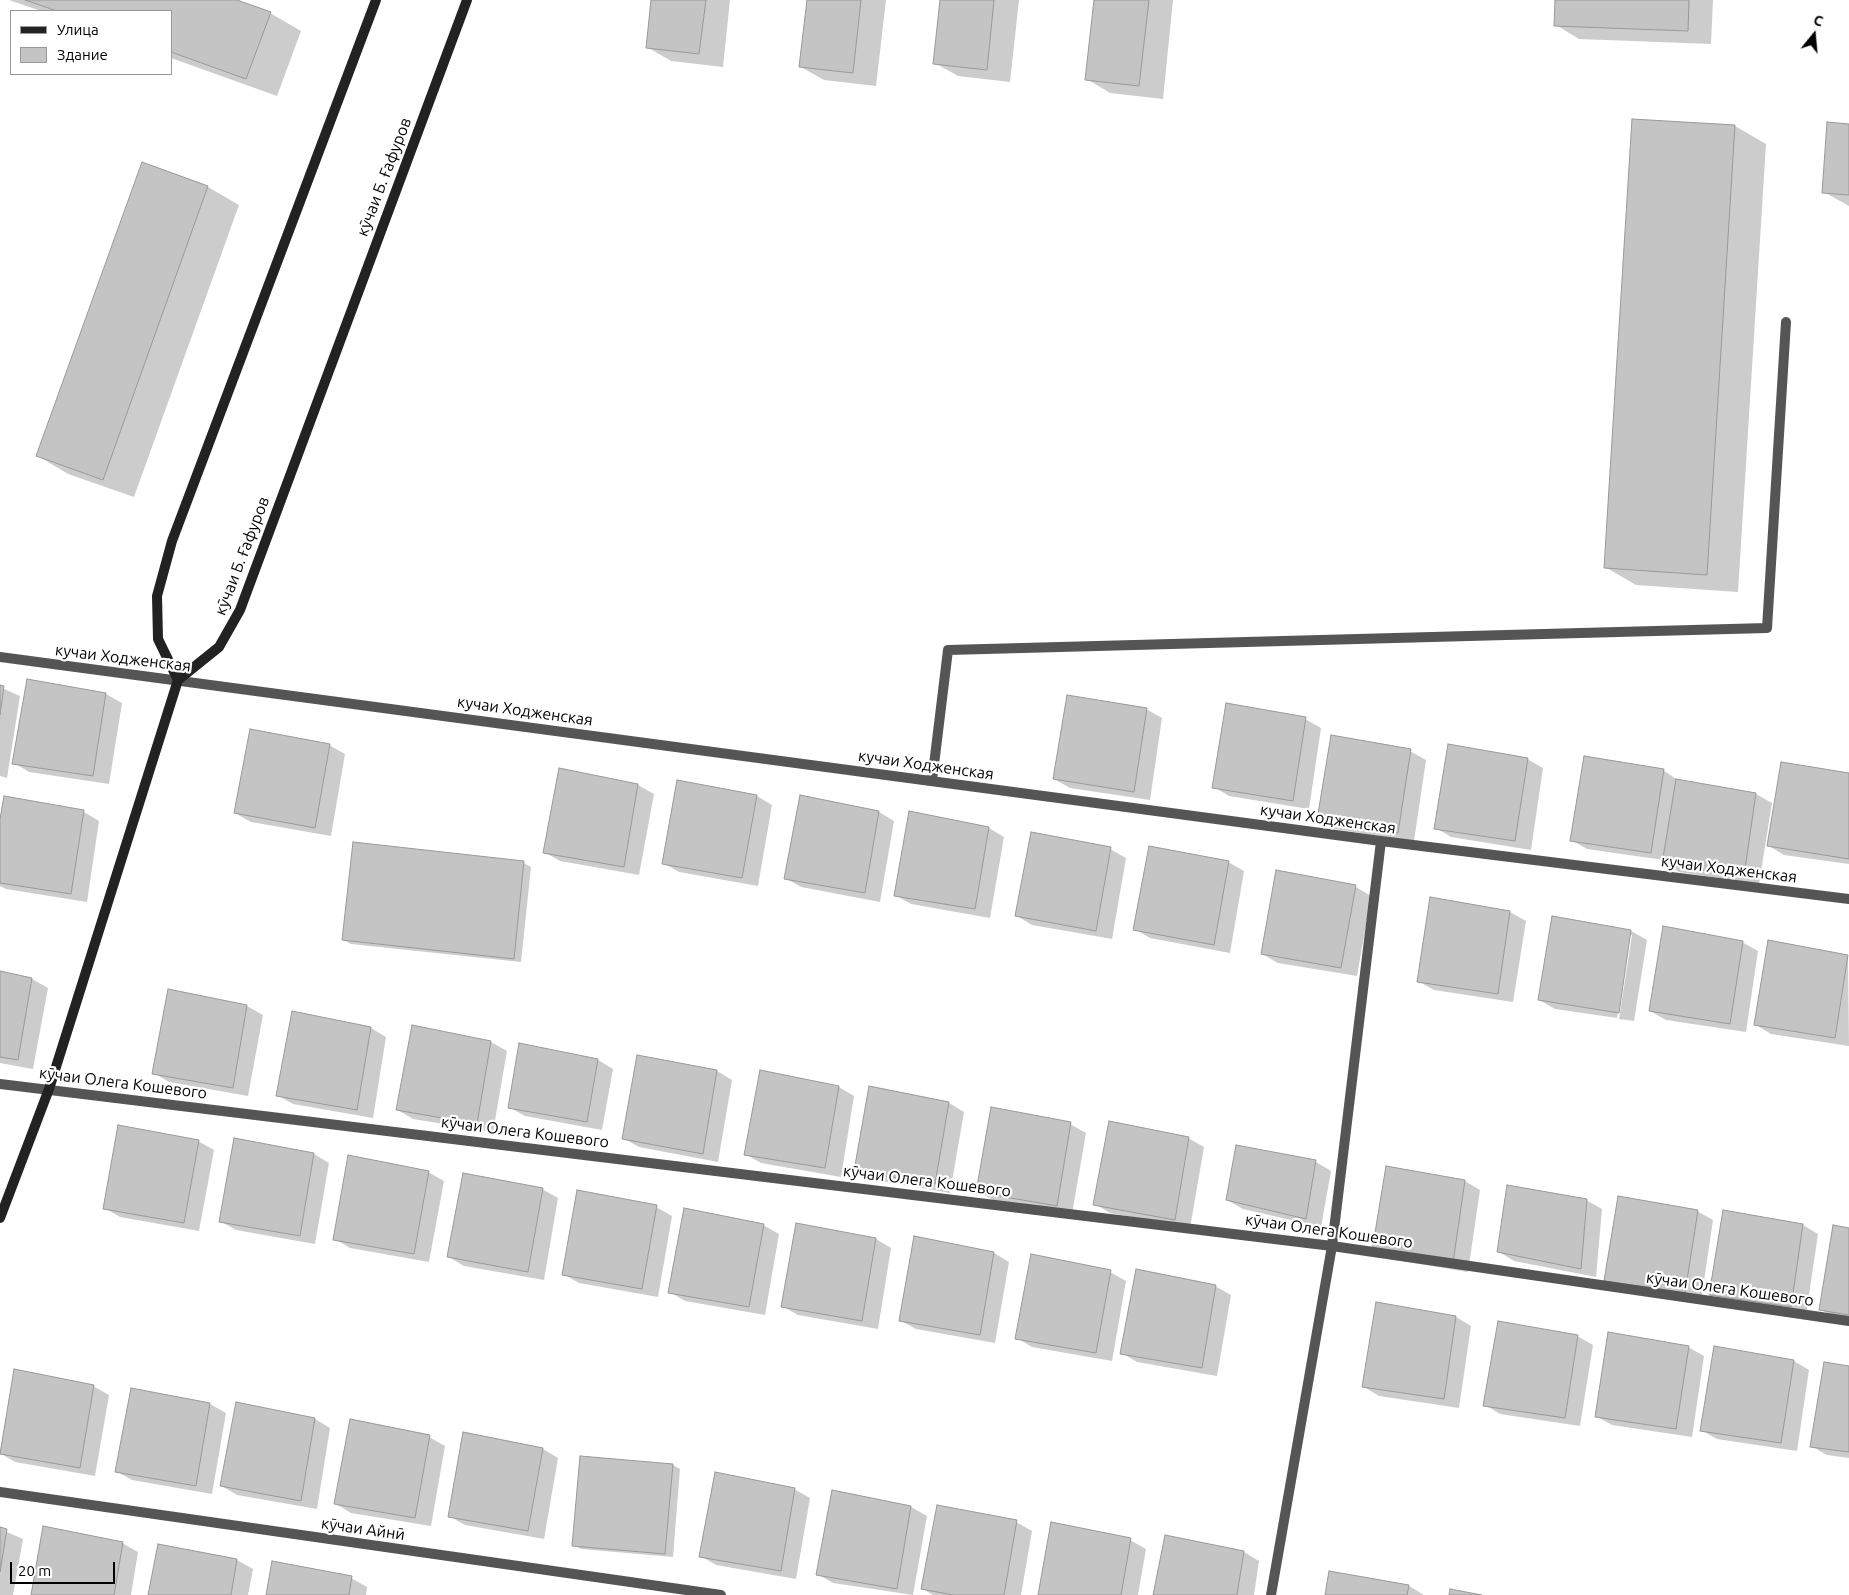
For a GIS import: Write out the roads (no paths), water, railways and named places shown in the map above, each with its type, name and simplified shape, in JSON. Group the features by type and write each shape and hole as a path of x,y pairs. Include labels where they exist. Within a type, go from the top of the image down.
{"main road":[{"path":"0,1218 50,1089 178,680 158,638 158,596 172,541 376,0"},
{"name":"кӯчаи Б. Ғафуров","path":"178,680 219,647 240,610 467,0"}],"street":[{"path":"932,781 948,650 1767,628 1786,322"},
{"name":"кучаи Ходженская","path":"0,657 1381,841 1849,899"},
{"path":"1271,1595 1332,1246 1381,841"},
{"name":"кӯчаи Олега Кошевого","path":"0,1084 1332,1246 1849,1321"},
{"name":"кӯчаи Айнӣ","path":"0,1492 721,1595"}]}
